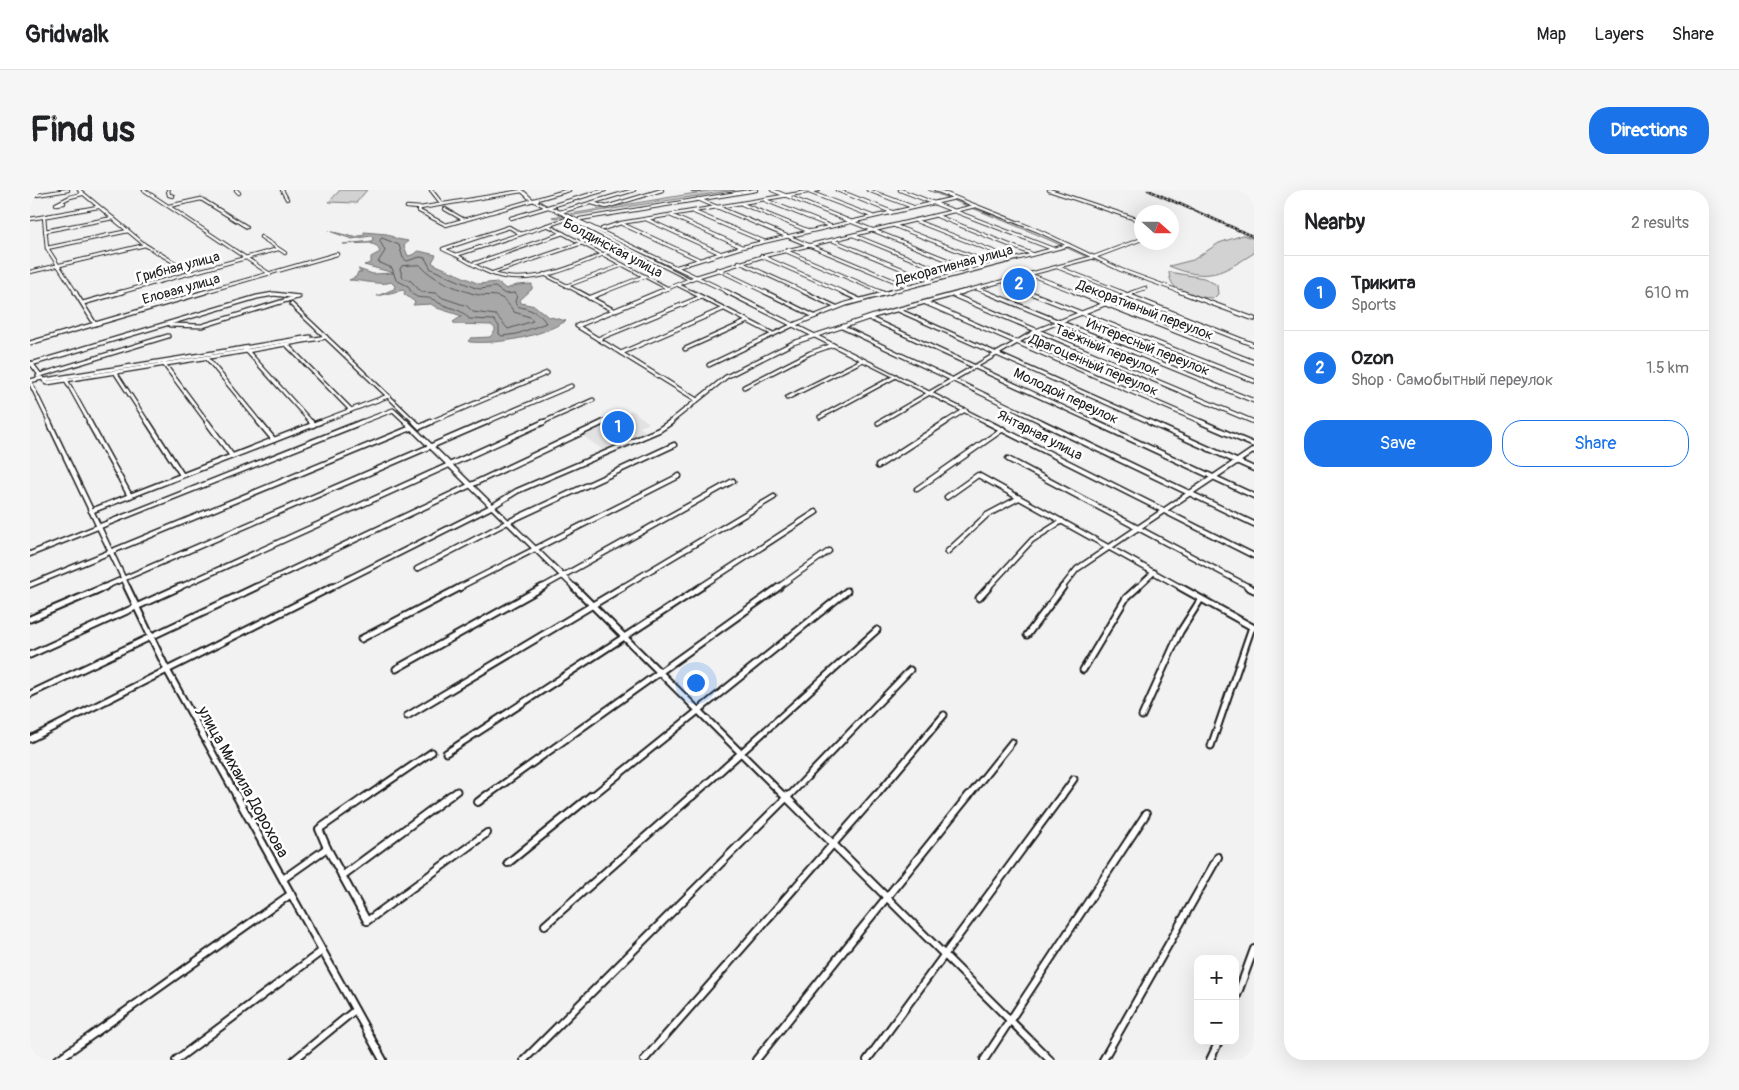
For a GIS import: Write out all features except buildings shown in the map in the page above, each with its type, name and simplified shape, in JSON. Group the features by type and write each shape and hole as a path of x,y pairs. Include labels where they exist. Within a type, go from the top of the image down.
{"street":[{"path":"30,196 68,190"},
{"path":"79,190 145,245 193,273"},
{"path":"144,190 270,274"},
{"path":"168,190 169,195 173,196"},
{"path":"236,190 239,193"},
{"path":"282,190 287,200"},
{"path":"432,190 442,204"},
{"path":"407,207 420,208 522,190 533,200 691,280"},
{"path":"420,208 419,211 444,225 569,190"},
{"path":"511,218 605,190"},
{"path":"560,212 634,190"},
{"path":"592,203 606,208 662,190"},
{"path":"693,190 700,190"},
{"path":"456,256 570,219 756,190"},
{"path":"772,190 971,270"},
{"path":"601,230 621,223 819,190"},
{"path":"837,190 894,212"},
{"path":"868,190 914,208"},
{"name":"Декоративная улица","path":"900,190 1053,249"},
{"path":"936,190 1094,257 1205,302 1254,319"},
{"path":"1050,190 1134,218"},
{"path":"809,192 873,217"},
{"path":"64,203 56,204 70,197 82,194"},
{"path":"677,267 742,247 956,198"},
{"path":"169,206 201,199 247,227"},
{"path":"698,199 909,287"},
{"path":"764,199 831,226"},
{"path":"741,203 810,231"},
{"path":"698,400 576,326 696,277 739,262 977,206"},
{"path":"30,219 98,207"},
{"path":"445,208 464,220"},
{"path":"692,211 764,242"},
{"path":"669,215 742,247"},
{"path":"935,216 1033,254"},
{"path":"44,217 47,248 95,324"},
{"path":"45,231 112,218"},
{"name":"Янтарная улица","path":"578,219 965,410 1254,556"},
{"path":"646,219 720,253"},
{"path":"915,220 1013,259"},
{"path":"621,223 698,259"},
{"name":"Болдинская улица","path":"548,225 669,289"},
{"path":"894,225 992,264"},
{"path":"520,234 509,228 443,249 493,273 516,279 544,274 623,246"},
{"path":"47,248 128,231"},
{"path":"473,264 563,233"},
{"path":"852,235 951,276"},
{"path":"261,238 285,253"},
{"path":"830,240 931,281"},
{"path":"30,739 492,506 517,491 659,430 726,377 793,343 869,318 1094,257 1134,242"},
{"path":"493,273 582,243"},
{"path":"30,272 145,245"},
{"path":"1053,249 1069,246"},
{"name":"Грибная улица","path":"82,303 278,249"},
{"name":"Декоративная улица","path":"709,365 793,325 836,308 992,264 1053,249"},
{"path":"785,251 884,294"},
{"name":"Еловая улица","path":"30,343 337,254"},
{"path":"761,256 860,300"},
{"path":"739,262 836,308"},
{"path":"566,286 623,264"},
{"path":"1057,267 1126,296 1254,345"},
{"path":"717,269 814,316"},
{"path":"544,274 615,311"},
{"name":"Декоративный переулок","path":"1030,275 1254,362"},
{"path":"589,298 645,276"},
{"path":"1003,282 1254,381"},
{"path":"678,285 773,334"},
{"path":"878,423 928,392 1036,331 1146,288"},
{"name":"Интересный переулок","path":"978,289 1254,401"},
{"path":"40,374 31,363 164,324 257,297 274,294 299,297 202,326 164,324"},
{"name":"Таёжный переулок","path":"953,296 1254,422"},
{"path":"598,339 701,297"},
{"name":"Драгоценный переулок","path":"926,303 1254,445"},
{"path":"291,304 420,426 547,374"},
{"path":"621,353 723,309"},
{"path":"898,310 1254,469"},
{"name":"Молодой переулок","path":"869,318 1254,496"},
{"path":"685,350 748,321"},
{"path":"842,327 1254,524"},
{"path":"30,381 40,374 168,336"},
{"path":"65,379 206,358 246,349 286,344 325,336"},
{"path":"30,381 42,378 47,384 65,379 325,336"},
{"path":"286,344 351,410"},
{"path":"744,387 810,353 833,345"},
{"path":"246,349 313,425"},
{"path":"206,358 274,440"},
{"path":"787,398 863,360"},
{"path":"163,363 232,456"},
{"path":"115,372 182,476"},
{"path":"820,417 896,376"},
{"path":"65,379 130,496"},
{"name":"улица Михаила Дорохова","path":"30,381 167,670 383,1060"},
{"path":"30,620 571,386"},
{"path":"91,511 388,396"},
{"path":"30,655 594,400"},
{"path":"30,554 393,410 563,575 592,606 1050,1060"},
{"path":"878,466 965,410"},
{"path":"30,694 621,414"},
{"path":"30,585 411,428"},
{"path":"917,489 1003,430"},
{"path":"418,569 508,522 674,445"},
{"path":"1027,635 1077,569 1254,450"},
{"path":"1008,459 1254,590"},
{"path":"947,497 978,475 1253,627 1211,746"},
{"path":"361,640 535,548 679,476"},
{"path":"396,670 733,481"},
{"path":"407,716 774,497"},
{"path":"948,552 987,515 1018,498"},
{"path":"446,753 816,512"},
{"path":"979,598 1032,540 1062,521"},
{"path":"478,802 661,673 829,551"},
{"path":"1083,670 1126,598 1154,572"},
{"path":"508,863 700,711 847,591"},
{"path":"1142,716 1180,632 1201,598"},
{"path":"545,925 742,753 877,630"},
{"path":"524,1060 787,798 910,670"},
{"path":"644,1060 834,846 944,715"},
{"path":"756,1060 1012,742"},
{"path":"432,752 319,829 327,848 367,921 487,833"},
{"path":"867,1060 1074,779"},
{"path":"342,876 457,791"},
{"path":"984,1060 1146,814"},
{"path":"283,879 327,848"},
{"path":"1103,1060 1218,857"},
{"path":"57,1060 291,894"},
{"path":"1235,1000 1254,949"},
{"path":"176,1060 322,950"},
{"path":"294,1060 355,1010"},
{"path":"1210,1060 1217,1045"}],"shaded area":[{"path":"340,190 367,190 356,203 329,202"},
{"path":"714,190 735,190 552,217"},
{"path":"928,190 1040,233 1099,261 1096,261 1036,234"},
{"path":"1243,235 1254,239 1254,253 1223,271 1194,274 1169,266 1193,260 1219,243"},
{"path":"1169,272 1204,278 1217,285 1218,294 1214,298 1199,297 1185,293 1174,286 1170,280"},
{"path":"632,410 649,423 640,427 646,432 604,451 582,435"}],"water":[{"path":"329,231 354,237 364,235 364,232 387,234 397,239 408,241 404,246 408,256 419,251 436,255 432,262 434,264 479,284 497,282 506,289 517,285 532,284 532,289 520,300 521,303 535,306 547,316 566,321 555,327 520,338 495,342 470,342 468,341 471,338 490,337 495,328 491,325 455,324 453,322 462,316 437,308 431,304 413,305 415,302 404,294 403,290 377,296 394,289 395,286 391,282 378,283 349,280 356,277 358,272 362,272 358,269 373,274 394,273 364,265 371,263 371,257 380,252 377,246 370,243 343,244 372,241 373,238 371,236 352,239"}],"railway":[{"path":"1148,190 1254,237"}],"place":[{"name":"Ozon","path":"1019,284"},
{"name":"Трикита","path":"618,427"}]}
